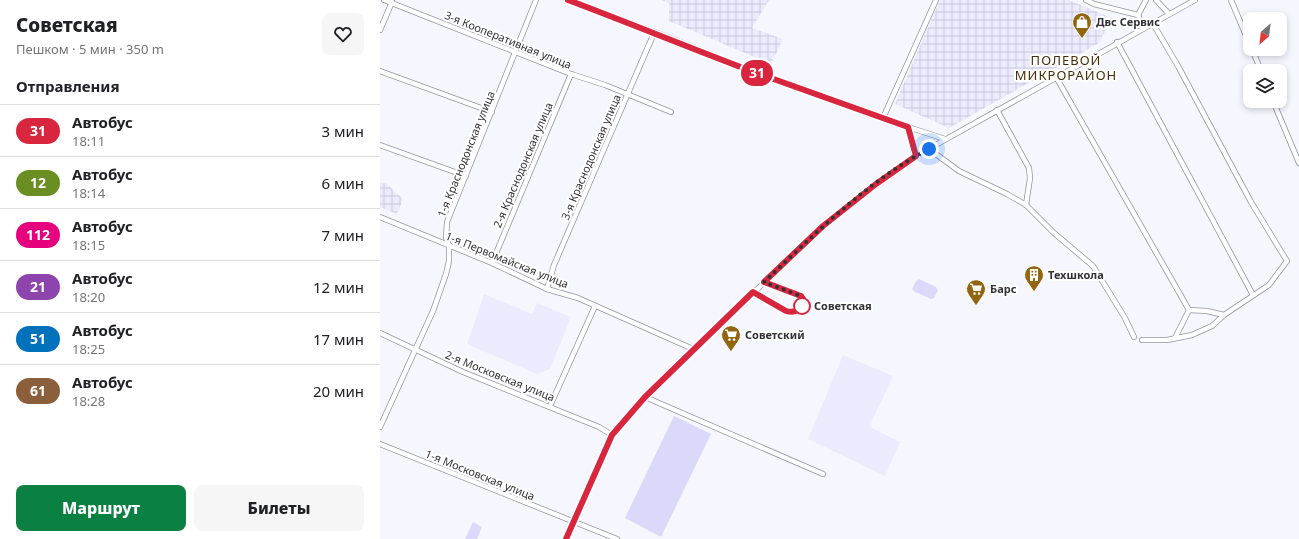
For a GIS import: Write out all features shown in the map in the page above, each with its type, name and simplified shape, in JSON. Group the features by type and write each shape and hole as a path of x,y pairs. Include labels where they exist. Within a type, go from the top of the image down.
{"street":[{"name":"3-я Кооперативная улица","path":"384,0 392,1 516,53 627,93 671,112"},
{"name":"1-я Краснодонская улица","path":"380,427 433,311 446,274 449,246 446,238 447,222 536,0"},
{"path":"568,0 753,72 945,139"},
{"path":"883,118 936,0"},
{"path":"1086,0 1138,15"},
{"path":"1143,28 1138,15 1146,0"},
{"path":"1156,0 1169,14"},
{"path":"566,539 612,435 645,397 693,349 823,226 876,184 916,156 1152,22 1194,0"},
{"path":"1231,0 1243,28"},
{"path":"380,30 392,1"},
{"path":"1142,340 1167,340 1192,335 1212,326 1224,315 1269,285 1287,261 1251,202 1178,66 1152,22"},
{"name":"3-я Краснодонская улица","path":"547,289 554,265 654,33"},
{"path":"1117,42 1253,295"},
{"path":"380,71 492,112"},
{"name":"2-я Краснодонская улица","path":"492,263 571,74"},
{"path":"1056,77 1189,310"},
{"path":"1276,108 1299,163"},
{"path":"997,110 1029,168 1030,178 1026,205"},
{"path":"908,127 916,156"},
{"path":"380,145 466,176"},
{"path":"929,149 959,171 1007,194 1026,205 1054,233 1092,266 1125,318 1134,337"},
{"name":"1-я Первомайская улица","path":"380,217 492,263 547,289 595,306 693,349"},
{"path":"753,292 792,313 802,306 803,299 798,295 764,282"},
{"path":"550,406 595,306"},
{"path":"1189,310 1207,311 1224,315"},
{"path":"1175,338 1189,310"},
{"name":"2-я Московская улица","path":"380,333 463,372 550,406 599,427 612,435"},
{"path":"645,397 823,474"},
{"name":"1-я Московская улица","path":"380,444 617,539"}],"shaded area":[{"path":"661,0 769,0 752,28 783,39 771,64 669,21 669,3"},
{"path":"940,0 1069,0 1112,18 1099,43 949,128 895,104"},
{"path":"380,182 387,184 403,199 397,214 380,207"},
{"path":"919,279 936,287 938,290 934,298 931,299 915,292 912,289 916,281"},
{"path":"484,294 532,314 537,303 571,317 550,369 537,374 467,344"},
{"path":"843,355 893,376 871,423 872,428 900,442 885,476 808,439"},
{"path":"674,416 711,434 661,537 625,518"},
{"path":"473,522 482,527 477,539 465,539"}],"bus line":[{"name":"31","path":"566,539 612,435 645,397 753,292 761,298 786,311 792,313 798,310 802,306 803,299 801,296 764,282 823,226 876,184 916,156 908,127 753,72 691,48 664,35 654,33 568,0"}],"place":[{"name":"Двс Сервис","path":"1082,39"},
{"name":"Техшкола","path":"1034,292"},
{"name":"Советская","path":"802,306"},
{"name":"Барс","path":"976,306"},
{"name":"Советский","path":"731,352"}],"district":[{"name":"ПОЛЕВОЙ МИКРОРАЙОН","path":"1066,68"}],"route":[{"path":"802,306 803,299 801,296 764,282 823,226 876,184 916,156 929,149"}]}
